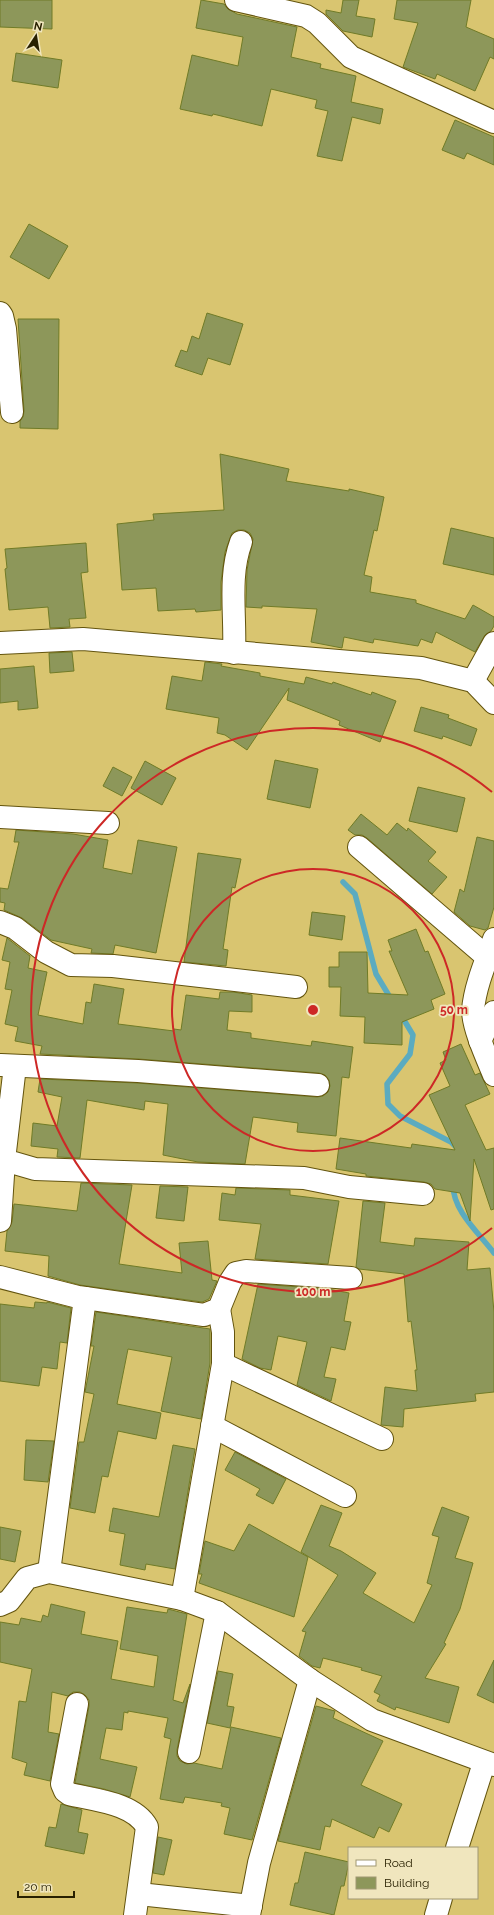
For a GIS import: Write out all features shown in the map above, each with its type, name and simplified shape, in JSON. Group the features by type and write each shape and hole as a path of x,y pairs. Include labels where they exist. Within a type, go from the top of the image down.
{"street":[{"path":"236,0 306,16 317,23 351,57 494,122"},
{"path":"0,313 5,329 12,412"},
{"path":"234,653 233,576 236,557 241,542"},
{"path":"0,642 83,639 421,668 473,681 494,703"},
{"path":"473,681 494,643"},
{"path":"0,817 108,823"},
{"path":"359,847 491,948 478,985 473,1011 480,1041 494,1075"},
{"path":"0,922 15,928 46,952 71,965 113,966 296,987"},
{"path":"480,1041 494,1012"},
{"path":"0,1221 8,1065 138,1071 318,1085"},
{"path":"4,1160 35,1169 304,1178 349,1187 423,1194"},
{"path":"182,1599 223,1364 223,1332 219,1309 230,1282 236,1273 246,1270 351,1278"},
{"path":"0,1277 85,1298 204,1315 219,1309"},
{"path":"49,1572 85,1298"},
{"path":"223,1364 382,1439"},
{"path":"212,1426 345,1496"},
{"path":"0,1605 9,1601 27,1578 49,1572 182,1599 217,1612 310,1680 372,1720 489,1764 457,1847"},
{"path":"189,1752 217,1612"},
{"path":"139,1894 250,1910 259,1863 310,1680"},
{"path":"77,1704 62,1784 66,1791 70,1794 127,1808 140,1817 145,1823 147,1827 135,1915"},
{"path":"436,1915 441,1899"}],"building":[{"path":"0,0 52,0 52,29 0,27"},
{"path":"201,0 224,4 228,9 237,14 297,27 291,57 321,64 320,68 356,76 351,102 383,109 380,124 352,117 342,161 317,156 328,111 315,108 317,100 271,89 262,126 213,114 212,116 180,109 192,55 238,66 243,37 196,28"},
{"path":"343,0 359,0 356,16 375,19 372,37 343,31 326,14 326,10 341,13"},
{"path":"397,0 471,0 466,27 494,39 494,59 490,57 475,91 437,74 435,79 403,67 418,23 394,19"},
{"path":"16,53 62,60 58,88 12,81"},
{"path":"455,120 494,137 494,165 467,153 464,159 442,150"},
{"path":"29,224 68,246 49,279 10,257"},
{"path":"207,313 243,324 230,365 208,358 202,375 175,366 181,350 187,352 192,336 199,339"},
{"path":"18,319 59,319 58,429 20,428 20,421 23,417 24,411"},
{"path":"220,454 289,469 286,481 349,491 349,489 384,497 377,531 374,530 364,575 372,577 370,592 416,600 416,603 465,619 473,605 494,617 494,626 491,631 485,635 475,652 436,632 432,643 421,639 418,646 374,639 373,643 344,637 342,648 311,642 317,609 262,606 262,608 246,607 247,570 253,539 250,533 244,530 238,530 232,533 225,552 221,582 221,610 196,612 195,609 158,611 156,588 122,590 117,524 154,520 153,514 224,510"},
{"path":"451,528 494,538 494,575 443,564"},
{"path":"86,543 88,572 81,573 86,618 69,619 70,627 50,628 48,607 9,610 5,569 7,568 5,549"},
{"path":"72,652 74,671 50,673 49,653"},
{"path":"205,662 222,664 221,666 260,673 260,676 304,684 306,677 332,684 333,682 371,695 372,692 396,701 380,742 339,725 340,721 287,700 289,688 247,750 225,735 217,733 219,718 166,709 172,676 202,681"},
{"path":"34,666 38,708 18,710 18,701 0,703 0,669"},
{"path":"421,707 449,715 448,718 477,729 471,746 443,736 442,739 414,731"},
{"path":"275,760 318,769 310,808 267,799"},
{"path":"145,761 176,778 162,805 131,788"},
{"path":"113,767 132,777 122,796 103,786"},
{"path":"418,787 465,798 457,832 409,821"},
{"path":"361,814 387,835 397,823 407,831 408,828 436,852 428,861 447,877 432,894 367,838 362,835 355,835 348,830"},
{"path":"16,830 73,834 108,840 103,868 132,874 138,840 177,847 156,953 115,945 113,954 91,953 92,949 51,940 22,918 4,910 5,903 0,902 0,888 8,889 19,842 14,842"},
{"path":"477,837 494,841 494,907 488,928 485,930 470,926 454,912 460,889 464,892"},
{"path":"198,853 241,859 235,888 232,887 223,949 228,950 226,966 184,962"},
{"path":"312,912 345,916 342,940 309,935"},
{"path":"416,929 425,952 428,951 445,994 431,1000 434,1009 402,1022 402,1045 364,1043 365,1017 340,1016 341,987 329,987 329,967 339,967 339,952 367,952 368,993 408,995 389,951 392,951 388,940"},
{"path":"7,938 30,956 28,968 47,972 38,1015 83,1024 86,1002 91,1003 94,984 124,989 118,1024 174,1031 174,1029 181,1030 186,995 219,999 220,992 233,992 252,995 252,1012 229,1011 227,1030 251,1033 251,1038 311,1046 312,1041 353,1047 349,1078 342,1077 336,1136 297,1132 298,1123 253,1117 245,1164 198,1162 163,1155 168,1104 145,1101 144,1110 87,1100 80,1158 57,1157 58,1149 31,1146 33,1123 57,1126 62,1097 38,1092 40,1079 137,1083 317,1097 323,1096 328,1092 330,1086 329,1080 325,1075 319,1073 139,1059 40,1054 42,1046 15,1041 18,1027 5,1024 12,990 5,989 10,962 2,960"},
{"path":"461,1044 475,1075 480,1073 490,1094 465,1105 486,1150 494,1148 494,1209 491,1210 474,1159 470,1221 460,1193 435,1189 431,1184 424,1182 366,1176 366,1174 336,1169 340,1138 411,1148 412,1144 455,1150 429,1095 450,1086 440,1063 446,1060 443,1052"},
{"path":"81,1183 132,1185 119,1264 182,1273 179,1243 208,1241 212,1280 217,1281 209,1299 202,1302 80,1285 48,1276 49,1256 5,1251 7,1231 12,1222 14,1204 77,1211"},
{"path":"160,1186 188,1187 184,1221 156,1218"},
{"path":"236,1188 290,1190 290,1195 339,1201 328,1264 255,1259 261,1224 219,1220 222,1193 235,1195"},
{"path":"363,1201 385,1203 380,1242 414,1246 415,1238 469,1242 467,1270 490,1268 494,1312 494,1392 475,1394 476,1401 404,1409 403,1427 381,1425 385,1387 417,1391 415,1370 417,1370 411,1321 408,1322 404,1274 359,1269 356,1267"},
{"path":"258,1284 328,1289 349,1293 344,1321 351,1322 345,1350 331,1347 324,1377 336,1379 331,1401 297,1385 307,1342 278,1336 271,1370 260,1368 242,1359"},
{"path":"35,1302 47,1302 71,1308 67,1343 60,1342 57,1369 42,1367 39,1386 0,1381 0,1304 34,1308"},
{"path":"96,1312 210,1329 210,1363 201,1419 161,1411 172,1357 128,1349 117,1404 161,1413 156,1439 118,1431 108,1477 102,1476 95,1513 70,1508 79,1442 84,1442 94,1394 85,1392 94,1346 91,1346"},
{"path":"26,1440 54,1441 48,1482 24,1480"},
{"path":"173,1445 195,1449 175,1569 146,1564 145,1570 120,1565 125,1534 109,1531 113,1508 159,1517"},
{"path":"235,1452 286,1479 273,1504 256,1495 260,1489 225,1470"},
{"path":"321,1505 342,1513 329,1546 341,1551 376,1573 363,1593 414,1623 432,1585 427,1583 439,1537 432,1535 442,1507 469,1517 455,1558 473,1563 460,1609 444,1643 446,1644 425,1678 459,1687 449,1723 396,1707 395,1710 377,1701 380,1695 374,1692 382,1676 361,1670 362,1668 323,1658 320,1668 312,1666 299,1656 306,1632 302,1631 338,1575 301,1552"},
{"path":"249,1524 308,1557 294,1617 199,1583 202,1574 199,1574 205,1541 234,1551"},
{"path":"0,1527 21,1531 15,1562 0,1559"},
{"path":"51,1604 85,1612 81,1634 118,1641 111,1679 154,1687 158,1656 120,1649 127,1607 167,1613 168,1609 187,1614 173,1700 183,1703 190,1684 177,1750 177,1756 180,1761 187,1764 194,1763 222,1769 231,1727 281,1738 252,1840 224,1834 230,1808 221,1806 222,1803 185,1797 183,1803 160,1799 171,1739 164,1737 168,1718 128,1711 128,1713 124,1712 122,1730 106,1728 100,1759 137,1767 130,1797 104,1789 75,1783 89,1706 89,1700 80,1692 73,1692 68,1696 52,1692 48,1732 59,1734 50,1781 24,1775 27,1763 12,1758 19,1701 26,1702 32,1669 0,1662 0,1622 19,1625 21,1618 41,1622 43,1615 48,1617"},
{"path":"494,1660 494,1703 477,1695"},
{"path":"218,1671 233,1674 227,1706 234,1707 230,1728 207,1723"},
{"path":"316,1706 335,1711 333,1718 383,1741 361,1785 402,1804 389,1832 379,1827 374,1838 332,1819 330,1827 325,1826 320,1850 278,1841"},
{"path":"61,1804 82,1810 78,1832 88,1834 84,1854 45,1846 49,1827 56,1828"},
{"path":"158,1837 172,1840 164,1875 153,1873"},
{"path":"305,1852 348,1862 344,1886 341,1886 334,1915 290,1905 295,1883 298,1883"}],"waterway":[{"path":"343,882 355,894 376,974 391,999"},
{"path":"401,1015 413,1035 410,1054 387,1084 388,1104 400,1116 451,1142 456,1147"},
{"path":"453,1185 454,1195 462,1213 474,1230 494,1253"}]}
